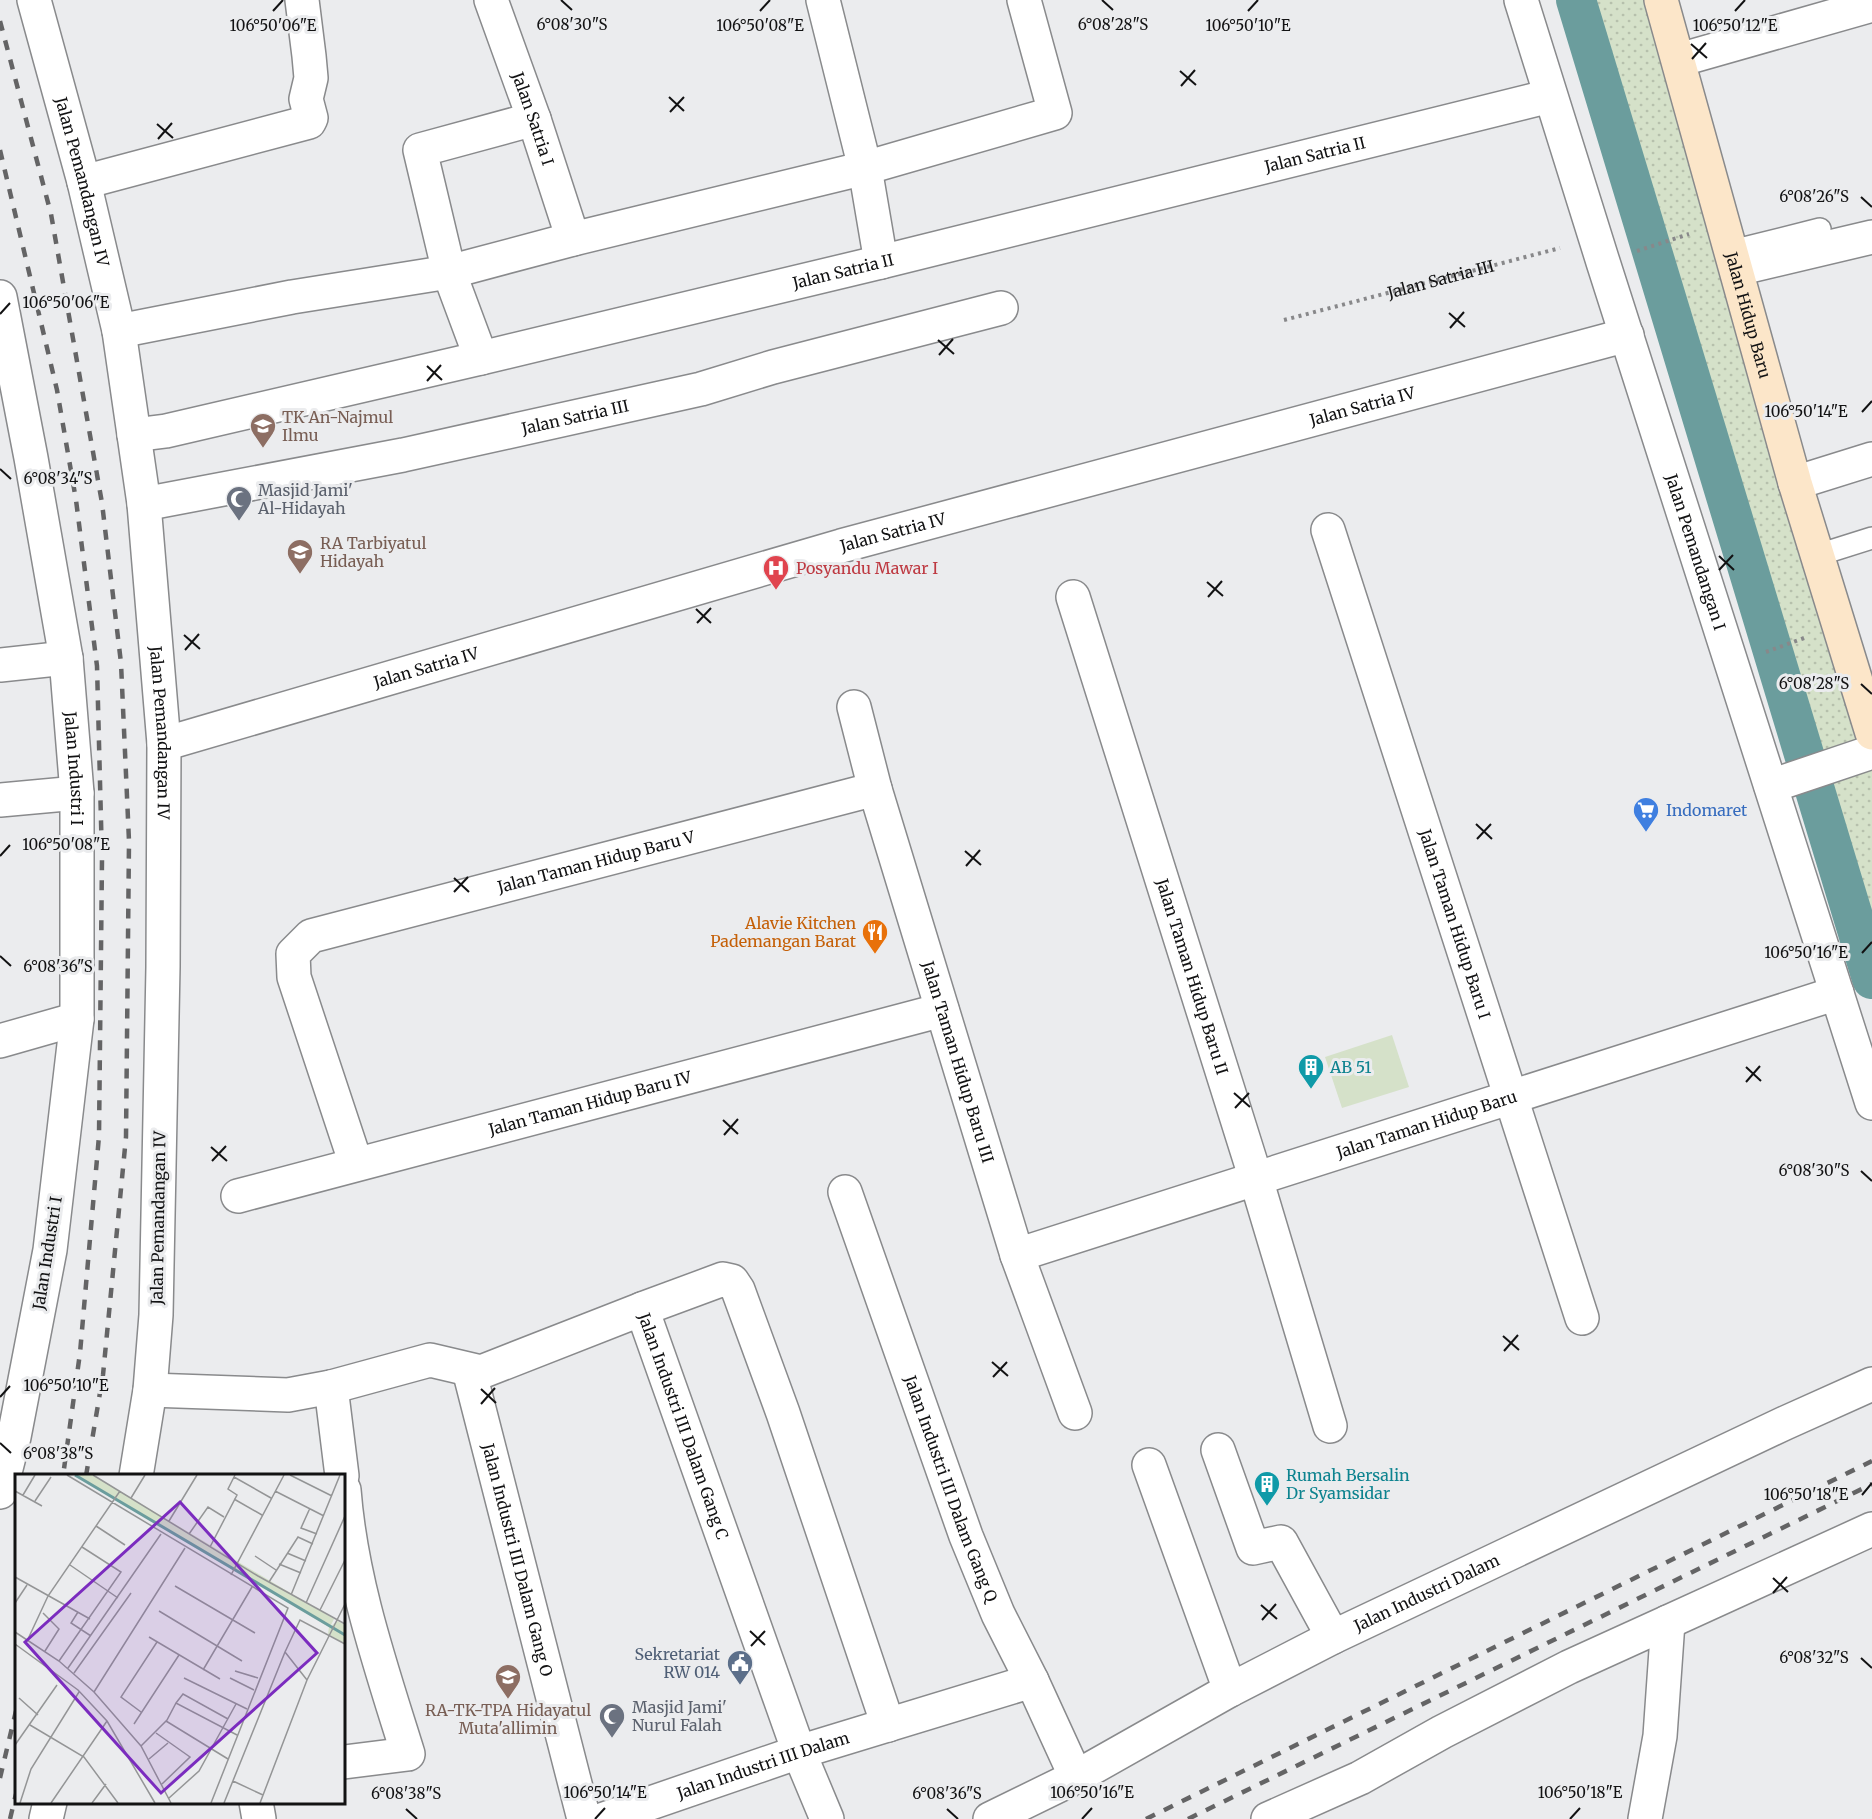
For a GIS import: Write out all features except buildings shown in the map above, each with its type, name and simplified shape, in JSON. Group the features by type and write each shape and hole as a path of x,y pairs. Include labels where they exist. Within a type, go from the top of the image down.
{"street":[{"path":"84,182 309,122 311,118 306,99 311,78 302,0"},
{"name":"Jalan Satria I","path":"491,0 534,119 573,239"},
{"path":"823,0 866,168 881,262"},
{"path":"119,331 292,297 449,272 573,239 866,168 1054,113 1024,0"},
{"name":"Jalan Pemandangan I","path":"1521,0 1627,335 1782,781 1837,993 1872,1103"},
{"name":"Jalan Hidup Baru","path":"1661,0 1795,483 1872,733"},
{"name":"Jalan Pemandangan IV","path":"36,1 84,182 119,331 144,504 164,744 158,1270 150,1390 136,1474"},
{"path":"1679,60 1872,5"},
{"name":"Jalan Satria II","path":"134,435 166,431 481,358 881,262 1550,96"},
{"path":"481,358 449,272 420,150 534,119"},
{"path":"1735,260 1872,237"},
{"name":"Jalan Industri I","path":"0,297 66,658 76,793 77,1019 50,1250 14,1437 0,1492"},
{"name":"Jalan Satria III","path":"144,504 402,455 701,389 773,367 1001,308"},
{"name":"Jalan Satria IV","path":"164,744 841,546 1627,335"},
{"path":"1795,483 1872,459"},
{"name":"Jalan Taman Hidup Baru I","path":"1328,530 1582,1318"},
{"name":"Jalan Taman Hidup Baru II","path":"1073,597 1256,1179 1330,1426"},
{"path":"0,665 66,658"},
{"name":"Jalan Taman Hidup Baru III","path":"854,707 875,789 1017,1256 1075,1413"},
{"path":"1782,781 1861,755"},
{"name":"Jalan Taman Hidup Baru V","path":"356,1164 294,977 293,954 311,936 875,789"},
{"path":"0,800 76,793"},
{"name":"Jalan Taman Hidup Baru","path":"1017,1256 1837,993"},
{"name":"Jalan Taman Hidup Baru IV","path":"238,1196 942,1010"},
{"path":"0,1041 77,1019"},
{"name":"Jalan Industri III Dalam Gang Q","path":"845,1192 966,1536 998,1614 1076,1777"},
{"path":"642,1309 723,1280 732,1281 738,1290 783,1413 888,1725"},
{"name":"Jalan Industri III Dalam Gang C","path":"150,1390 288,1395 331,1387 430,1360 482,1372 642,1309 799,1752 827,1819"},
{"name":"Jalan Industri III Dalam Gang O","path":"469,1370 584,1819"},
{"name":"Jalan Industri Dalam","path":"990,1819 1076,1777 1230,1690 1333,1637 1872,1384"},
{"path":"331,1387 342,1474"},
{"path":"1218,1450 1253,1548 1281,1542 1333,1637"},
{"path":"1149,1465 1230,1690"},
{"path":"345,1523 360,1593 408,1754 345,1762"},
{"path":"1268,1819 1360,1778 1442,1732 1569,1667 1872,1529"},
{"path":"1645,1819 1660,1736 1668,1622"},
{"name":"Jalan Industri III Dalam","path":"604,1819 799,1752 1032,1681"},
{"path":"46,1819 50,1804"},
{"path":"256,1804 259,1819"}],"lane":[{"path":"1735,260 1820,229"},
{"path":"1818,555 1872,538"}],"path":[{"path":"1650,247 1690,233"},
{"name":"Jalan Satria III","path":"1284,320 1596,238"},
{"path":"1767,652 1813,635"}],"green space":[{"path":"1576,0 1661,0 1872,733 1872,979"},
{"path":"1392,1035 1409,1087 1342,1108 1325,1057"}],"waterway":[{"path":"1576,0 1872,979"}],"railway":[{"path":"0,21 51,214 102,503 121,663 129,841 126,1137 103,1375 86,1474"},
{"path":"0,150 57,390 76,500 97,666 102,859 99,1136 80,1353 63,1474"},
{"path":"1146,1819 1872,1461"},
{"path":"1188,1819 1872,1484"},
{"path":"0,1778 15,1715"},
{"path":"10,1819 15,1798"}],"place":[{"name":"TK An-Najmul Ilmu","path":"263,449"},
{"name":"Masjid Jami' Al-Hidayah","path":"239,522"},
{"name":"RA Tarbiyatul Hidayah","path":"300,575"},
{"name":"Posyandu Mawar I","path":"776,591"},
{"name":"Indomaret","path":"1646,833"},
{"name":"Alavie Kitchen Pademangan Barat","path":"875,955"},
{"name":"AB 51","path":"1311,1090"},
{"name":"Rumah Bersalin Dr Syamsidar","path":"1267,1507"},
{"name":"Sekretariat RW 014","path":"740,1686"},
{"name":"RA-TK-TPA Hidayatul Muta'allimin","path":"508,1700"},
{"name":"Masjid Jami' Nurul Falah","path":"612,1739"}]}
